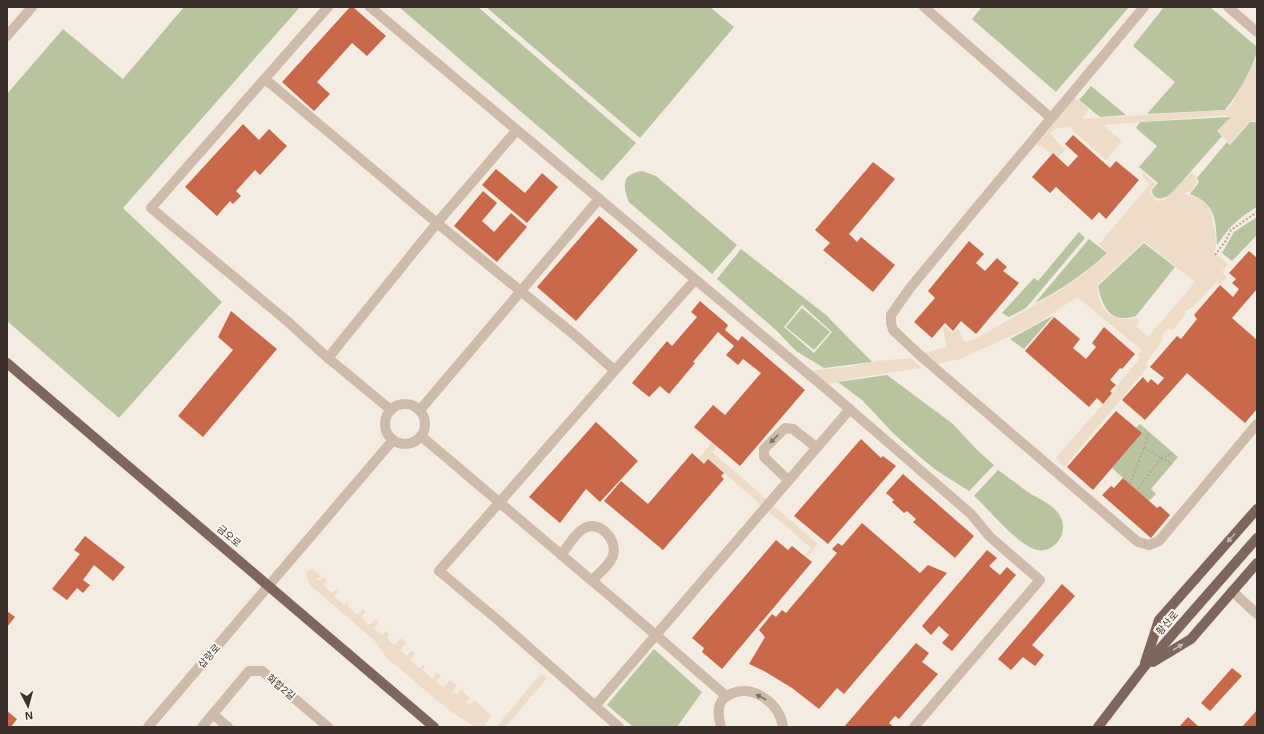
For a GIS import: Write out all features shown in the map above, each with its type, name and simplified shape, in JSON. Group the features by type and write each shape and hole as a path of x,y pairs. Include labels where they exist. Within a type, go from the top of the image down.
{"main road":[{"name":"금오로","path":"7,363 434,727"},
{"path":"1144,667 1159,620 1257,509"},
{"name":"황산로","path":"1098,727 1144,667 1257,538"},
{"path":"1144,667 1191,638 1257,563"}],"street":[{"path":"7,36 32,7"},
{"path":"328,7 151,208 391,410"},
{"path":"370,7 516,131 850,409 971,514 990,536 1040,580 914,727"},
{"path":"924,7 1051,118"},
{"path":"1144,7 910,288 892,315 891,323 893,330 924,359 1138,542 1149,545 1159,541 1257,424"},
{"path":"1228,7 1257,32"},
{"path":"265,79 614,370"},
{"path":"328,358 437,223 516,131"},
{"path":"420,410 599,199"},
{"path":"619,727 505,626 439,571 614,370 695,280"},
{"path":"408,404 415,406 420,410 423,415 425,426 421,436 416,441 404,444 393,440 386,429 387,416 391,410 396,406 408,404"},
{"path":"595,706 850,409"},
{"path":"788,480 764,457 764,449 785,428 793,429 816,448"},
{"path":"421,436 726,696"},
{"name":"삽량로","path":"148,727 393,440"},
{"path":"561,556 583,529 588,527 602,528 609,534 614,549 613,556 592,581"},
{"path":"1232,591 1257,614"},
{"name":"화합2길","path":"202,727 249,671 262,671 328,727"},
{"path":"721,727 719,710 721,703 726,696 741,691 753,692 761,695 774,707 782,721 783,727"},
{"path":"213,714 228,727"}],"path":[{"path":"1215,254 1231,230 1257,212"},
{"path":"1130,484 1149,432"},
{"path":"1144,447 1172,464"},
{"path":"1137,490 1161,458 1174,453"}],"green space":[{"path":"184,7 300,7 123,208 222,302 119,418 7,321 7,94 63,29 123,79"},
{"path":"399,7 478,7 636,143 602,181"},
{"path":"486,7 710,7 734,27 640,138"},
{"path":"982,7 1129,7 1056,92 972,19"},
{"path":"1164,7 1210,7 1257,47 1254,62 1250,71 1235,97 1225,110 1147,114 1175,82 1133,46"},
{"path":"1091,86 1126,115 1100,117 1079,100"},
{"path":"1231,117 1217,131 1222,136 1171,194 1162,198 1157,198 1154,196 1152,190 1158,183 1139,167 1157,146 1136,128 1140,122"},
{"path":"1250,122 1257,122 1257,207 1234,223 1217,245 1215,221 1210,208 1199,198 1190,194 1199,182 1197,178 1227,142 1230,145"},
{"path":"642,171 656,176 737,245 712,274 629,202 625,190 625,181 635,172"},
{"path":"1257,217 1257,235 1232,261 1222,253 1234,232"},
{"path":"1079,232 1085,238 1026,308 1009,317 1002,313 1034,278 1038,281"},
{"path":"1089,239 1107,253 1073,281 1035,303"},
{"path":"1144,243 1175,267 1136,316 1120,318 1114,316 1105,307 1098,286"},
{"path":"741,249 826,315 872,362 824,368 796,351 777,331 717,279","holes":["802,305 832,332 814,353 784,327"]},
{"path":"802,308 830,332 814,350 786,327"},
{"path":"1054,315 1024,349 1010,339"},
{"path":"887,375 953,424 977,450 994,465 969,491 936,470 920,457 894,434 862,400 838,382"},
{"path":"1140,424 1178,457 1151,489 1156,494 1149,501 1112,468 1142,433 1136,428"},
{"path":"998,470 1028,492 1051,506 1058,513 1063,524 1063,531 1061,537 1053,547 1047,550 1041,550 1027,546 1009,531 974,496"},
{"path":"654,649 702,692 677,727 633,727 607,705"}],"shaded area":[{"path":"1257,58 1257,121 1250,121 1230,144 1218,131 1231,117 1225,115 1103,125 1122,141 1106,160 1069,127 1054,129 1050,134 1065,150 1058,157 1041,145 1039,147 1035,143 1074,97 1089,109 1082,119 1227,110 1232,104"},
{"path":"1192,172 1196,177 1197,182 1190,192 1185,192 1186,195 1195,197 1207,205 1211,213 1215,233 1216,248 1214,252 1228,264 1222,272 1227,278 1220,284 1216,282 1194,306 1185,311 1185,315 1173,330 1169,329 1163,333 1163,340 1146,363 1147,368 1064,467 1056,458 1117,388 1116,387 1140,358 1137,355 1142,350 1077,297 1026,329 960,359 937,364 924,353 947,347 943,329 945,326 952,333 958,328 964,342 973,340 1056,293 1083,275 1108,253 1099,244 1150,184 1142,176 1144,173 1156,184 1150,190 1151,194 1157,201 1164,200","holes":["1144,241 1195,282 1148,337 1136,326 1140,320 1136,318 1120,319 1110,315 1103,309 1099,299 1097,285"]},
{"path":"910,358 922,368 860,377 824,385 807,371 848,367 878,361"},
{"path":"713,442 717,446 712,452 818,544 807,557 805,555 811,548 708,459 704,464 698,459"},
{"path":"313,569 321,576 317,579 319,581 323,577 327,581 323,585 332,593 336,590 338,591 334,596 344,605 347,602 349,604 348,606 357,615 363,609 366,612 361,617 369,625 375,619 379,622 373,628 382,635 386,631 389,635 386,638 394,645 401,638 406,643 400,650 407,656 412,651 415,653 410,660 420,669 424,664 425,666 422,670 432,679 437,673 441,676 436,681 443,688 450,680 457,686 453,691 457,695 461,690 470,698 466,702 469,705 474,700 492,716 485,724 488,727 476,727 451,712 387,658 375,641 310,585 306,571"},
{"path":"541,674 547,678 505,727 496,727"}],"building":[{"path":"350,7 353,7 386,36 367,56 352,43 317,82 330,94 314,111 282,82"},
{"path":"243,124 259,140 269,129 287,146 260,175 255,170 236,191 241,196 233,204 230,201 217,216 185,187"},
{"path":"1073,135 1110,168 1116,161 1139,180 1106,219 1099,212 1092,220 1056,187 1050,193 1032,177 1053,153 1068,167 1078,156 1065,144"},
{"path":"873,162 895,179 849,234 857,242 861,237 895,265 873,292 823,250 830,243 815,230"},
{"path":"496,169 525,193 542,173 558,187 527,223 482,185"},
{"path":"483,191 497,203 482,221 494,232 511,213 527,227 497,262 454,226"},
{"path":"599,216 638,250 576,321 537,287"},
{"path":"969,241 984,254 976,263 985,271 997,258 1007,267 1003,271 1019,283 976,334 961,321 953,331 945,323 932,338 914,322 935,298 928,291"},
{"path":"1249,251 1257,258 1257,289 1232,318 1257,340 1257,409 1245,423 1187,373 1145,420 1122,400 1143,377 1148,383 1151,379 1158,385 1164,378 1150,367 1177,336 1181,339 1197,319 1194,315 1220,285 1233,297 1239,289 1232,283 1236,279 1229,273"},
{"path":"700,301 728,325 725,330 738,341 742,336 805,390 740,466 694,427 713,405 725,415 761,373 743,359 738,365 726,355 734,346 718,332 669,394 660,386 649,397 632,383 667,341 672,346 697,317 691,312"},
{"path":"231,311 277,349 203,437 178,416 233,350 218,337"},
{"path":"1054,317 1080,339 1073,348 1086,359 1096,347 1092,343 1104,327 1135,354 1110,380 1116,385 1110,391 1112,393 1103,404 1097,398 1089,407 1025,351"},
{"path":"1116,411 1142,433 1093,490 1067,467"},
{"path":"596,422 638,461 600,502 586,489 560,523 529,497"},
{"path":"861,439 881,458 883,456 896,466 828,544 794,516"},
{"path":"692,453 704,464 708,459 724,473 721,476 724,479 663,550 604,501 621,481 648,504"},
{"path":"903,474 974,536 955,558 913,522 916,519 907,511 904,513 892,502 894,500 886,493"},
{"path":"1123,478 1157,508 1160,506 1170,515 1151,538 1102,495 1111,486 1114,488"},
{"path":"862,523 920,573 928,565 947,573 844,694 837,688 819,709 792,688 749,664 765,637 759,630 772,614 776,617 782,610 786,613 837,553 832,549 838,543 842,546"},
{"path":"85,536 125,567 113,581 94,565 83,580 90,585 83,593 77,588 67,600 52,589 80,554 74,550"},
{"path":"776,540 788,550 792,546 812,562 722,669 702,652 704,648 692,638"},
{"path":"987,550 997,558 989,566 1000,575 1007,567 1016,575 952,651 942,643 949,635 939,626 931,635 922,626"},
{"path":"1062,584 1075,596 1032,645 1044,655 1035,666 1023,657 1011,670 998,659"},
{"path":"7,611 15,617 7,627"},
{"path":"916,643 929,653 922,662 938,674 899,719 895,716 889,723 894,727 844,727"},
{"path":"1232,668 1242,676 1210,711 1201,703"},
{"path":"1257,710 1257,727 1242,727"},
{"path":"7,711 17,719 11,727 7,727"},
{"path":"1188,717 1198,726 1179,727"}]}
